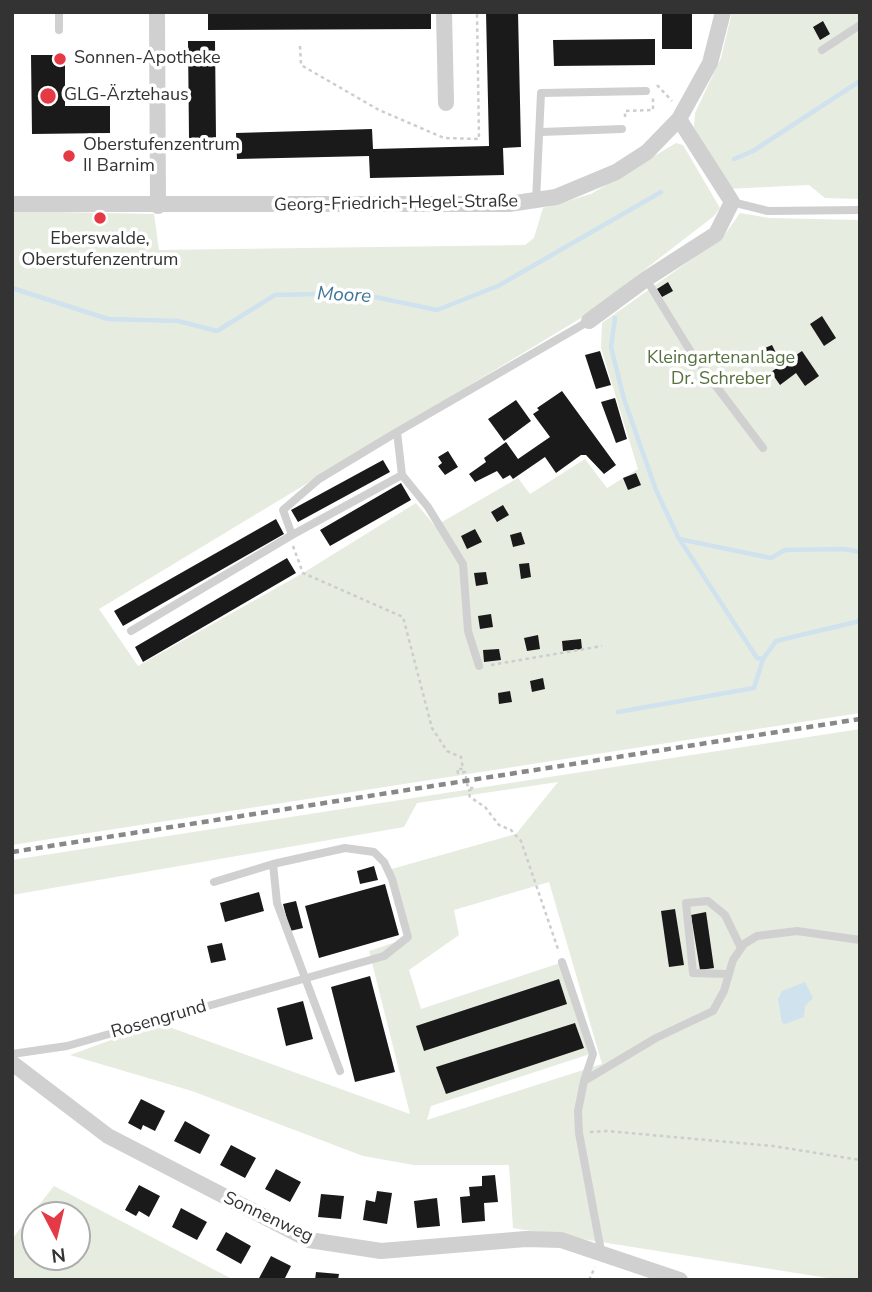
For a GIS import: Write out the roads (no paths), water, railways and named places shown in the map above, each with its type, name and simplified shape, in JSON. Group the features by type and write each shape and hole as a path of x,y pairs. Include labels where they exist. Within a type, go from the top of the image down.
{"street":[{"path":"158,12 158,206"},
{"path":"444,12 446,103"},
{"name":"Georg-Friedrich-Hegel-Straße","path":"12,204 509,204 537,201 588,186 648,152 681,115 710,64 723,12"},
{"path":"589,321 646,279 716,234 732,202 714,179 681,115"},
{"name":"Sonnenweg","path":"12,1063 108,1136 309,1240 381,1251 526,1239 561,1240 601,1251 680,1280"}],"lane":[{"path":"59,12 60,30"},
{"path":"822,50 860,25"},
{"path":"537,201 541,93 650,88"},
{"path":"541,132 622,129"},
{"path":"732,202 768,211 860,210"},
{"path":"646,279 694,358 764,448"},
{"path":"292,535 283,510 319,479 589,321"},
{"path":"397,432 401,475 428,507 463,564 468,631 480,666"},
{"path":"131,631 292,535 401,475"},
{"path":"214,882 273,864 345,848 374,852 384,862 393,879 408,937 383,956 304,979"},
{"path":"273,864 277,904 340,1071"},
{"path":"728,974 692,973 686,903 708,901 725,915 741,948"},
{"path":"584,1082 656,1038 713,1011 724,992 728,974 741,948 757,936 779,931 860,940"},
{"path":"562,962 593,1055 578,1111 579,1133 601,1251"},
{"name":"Rosengrund","path":"12,1054 67,1046 304,979"}],"water":[{"path":"805,982 813,998 805,1006 804,1017 782,1023 778,999 782,991"}],"waterway":[{"name":"Moore","path":"734,159 753,151 860,81"},
{"name":"Moore","path":"12,288 108,319 178,321 217,331 275,295 356,293 437,310 498,286 661,192"},
{"path":"615,318 611,347 624,399 656,490 679,539 771,558 785,550 844,549 860,552"},
{"path":"680,540 757,658 763,659"},
{"path":"618,712 754,688 763,659 776,641 860,621"}],"railway":[{"path":"12,852 860,719"}],"place":[{"name":"Sonnen-Apotheke","path":"60,59"},
{"name":"GLG-Ärztehaus","path":"48,96"},
{"name":"Oberstufenzentrum II Barnim","path":"69,156"},
{"name":"Eberswalde, Oberstufenzentrum","path":"100,218"}],"park label":[{"name":"Kleingartenanlage Dr. Schreber","path":"721,369"}]}
